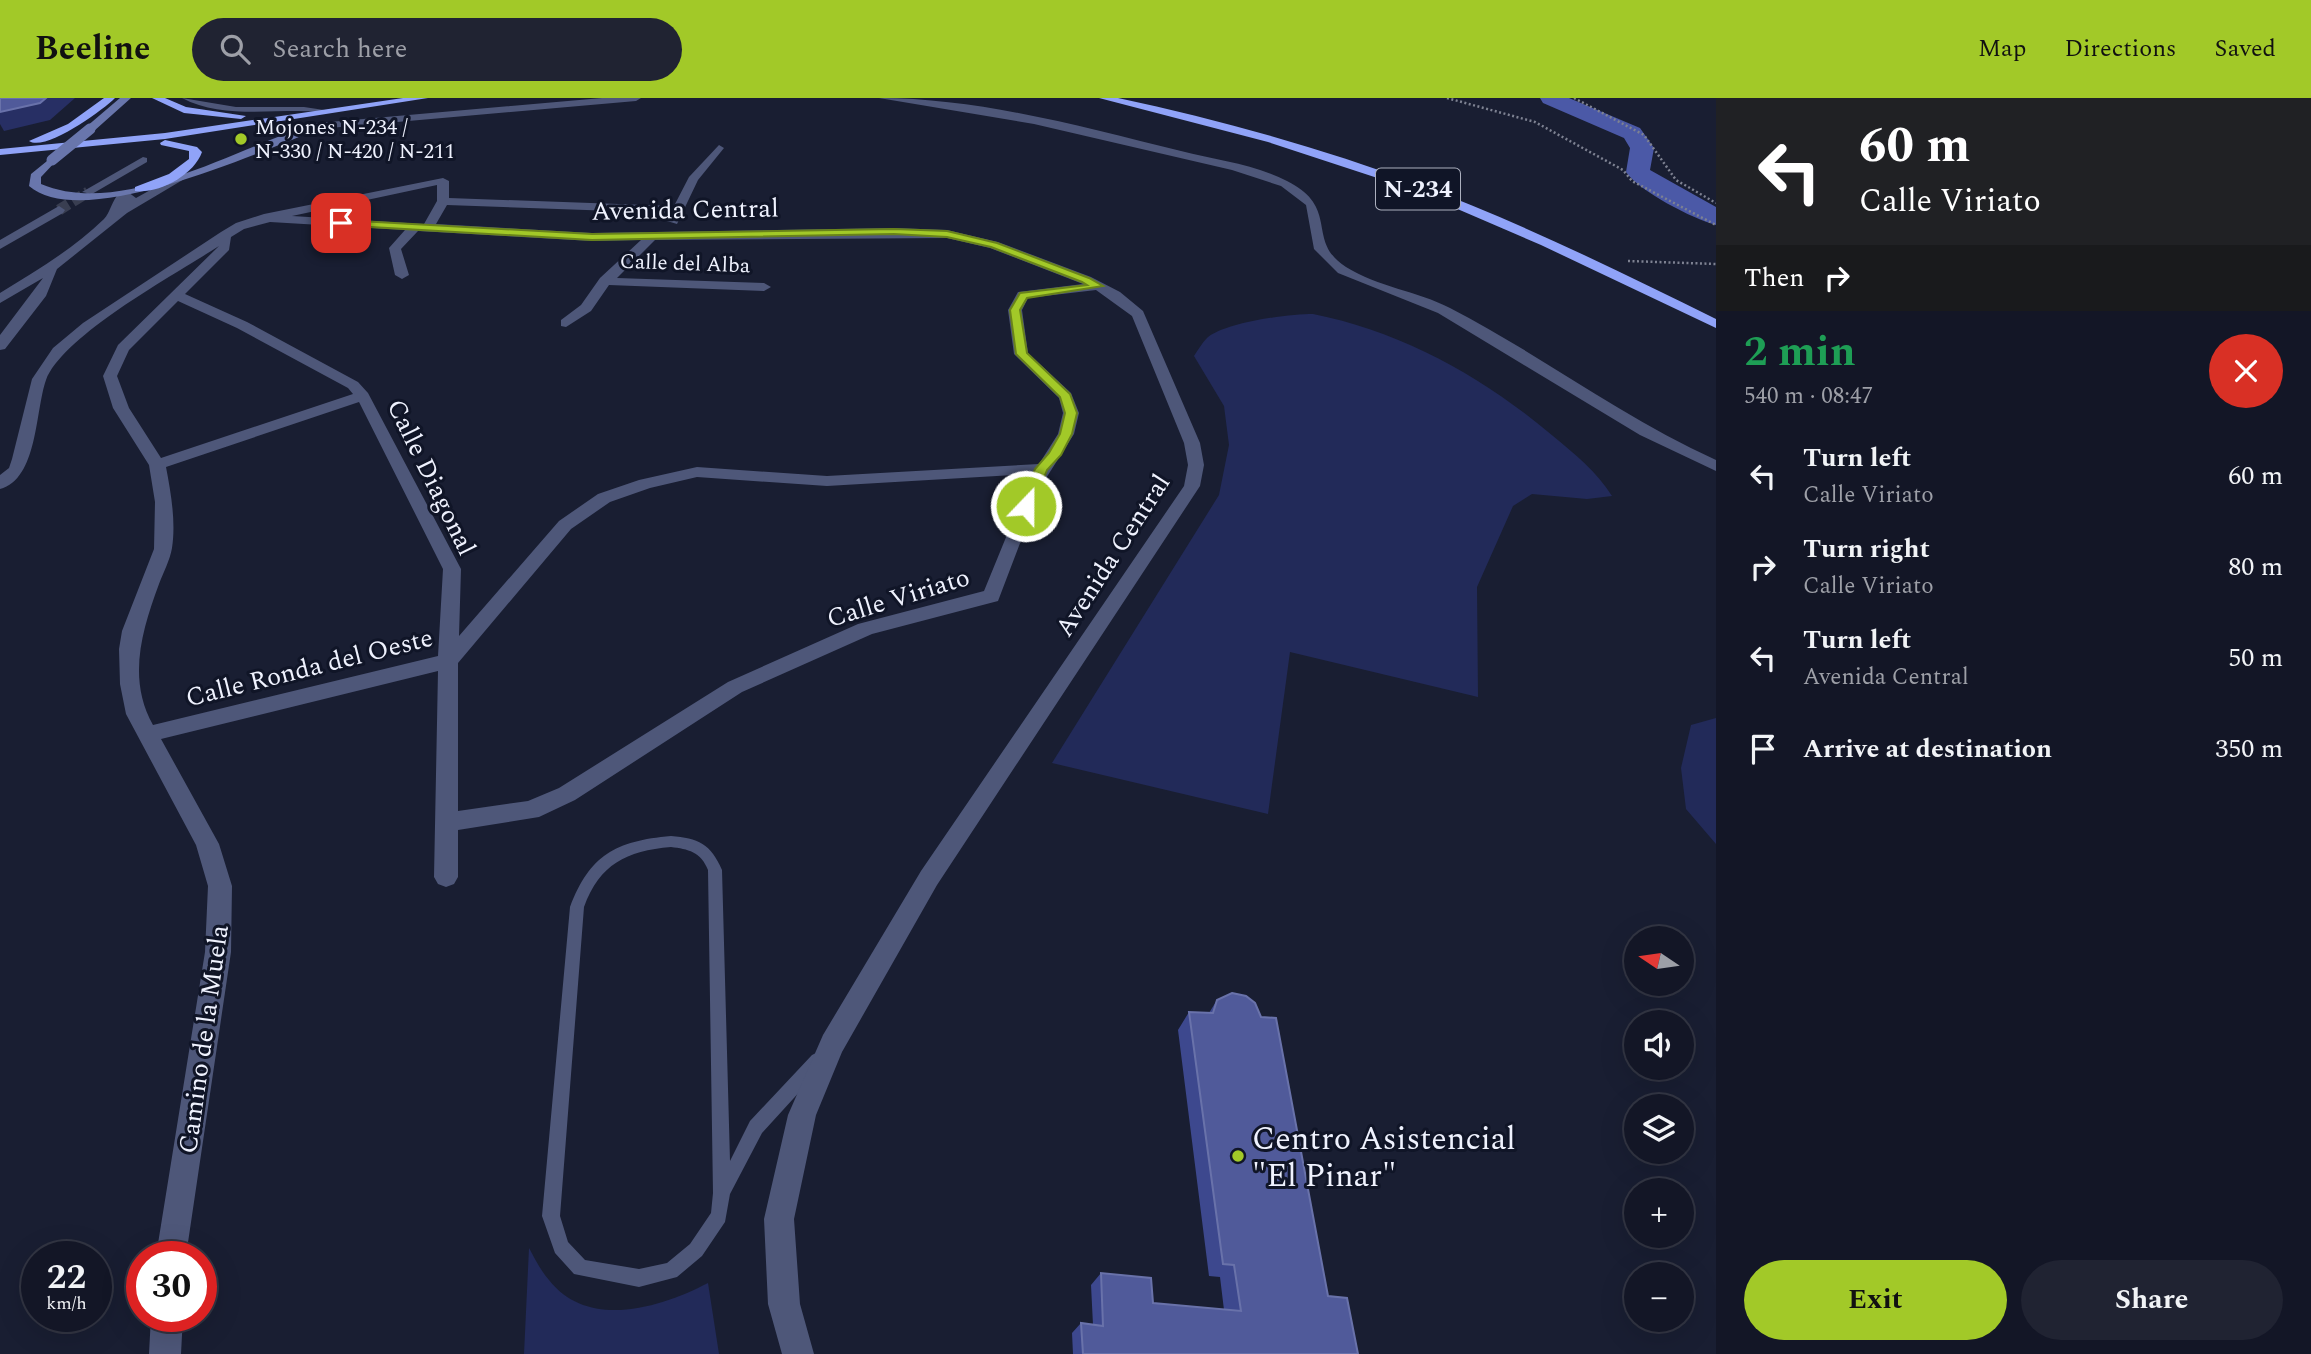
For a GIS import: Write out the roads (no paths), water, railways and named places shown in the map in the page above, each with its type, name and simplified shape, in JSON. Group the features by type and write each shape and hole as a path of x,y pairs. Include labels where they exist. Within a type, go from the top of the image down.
{"highway":[{"path":"0,149 40,140 72,126 110,98"},
{"path":"157,98 184,110 225,116 365,107"},
{"path":"22,150 165,136 423,98"},
{"name":"N-234","path":"1104,98 1215,124 1372,171 1530,234 1716,324"},
{"path":"318,126 400,102"},
{"path":"0,149 154,143 187,146 197,152 195,160 187,168 139,189"}],"main road":[{"path":"126,98 35,176 35,186 46,193 71,199 124,194 318,126"}],"street":[{"path":"318,126 636,98"},
{"path":"884,98 1051,124 1246,172 1284,185 1311,204 1316,225 1316,243 1333,264 1441,309 1632,426 1716,466"},
{"path":"566,323 586,308 605,281 660,237 693,179 719,148"},
{"path":"89,192 143,160"},
{"path":"116,213 197,169"},
{"path":"0,484 16,470 39,379 58,351 88,326 240,226 264,218 443,181 443,201 422,228 395,248 402,275"},
{"path":"0,299 51,268 116,213 131,200 124,194"},
{"path":"71,199 102,204 116,213"},
{"path":"443,201 676,209"},
{"path":"0,245 59,210"},
{"name":"Avenida Central","path":"264,218 592,237 894,232 947,234 994,245 1098,286 1138,314 1192,443 1196,465 1192,486 929,878 832,1044 802,1115 779,1219 784,1304 799,1354"},
{"name":"Camino de la Muela","path":"173,1241 218,952 220,886 211,854 136,714 128,664 132,631 163,549 164,502 158,465 121,408 110,376 123,348 179,296 225,247 225,235"},
{"path":"0,346 11,328 50,281 51,268"},
{"name":"Calle del Alba","path":"605,281 764,287"},
{"name":"Calle Viriato","path":"446,822 531,810 567,794 735,687 865,629 955,603 991,596 1041,469 1055,455 1066,434 1071,413 1066,396 1021,354 1015,310 1023,295 1098,286"},
{"name":"Calle Diagonal","path":"179,296 242,325 354,385 363,396 452,569 448,662 446,877"},
{"path":"158,465 363,396"},
{"name":"Calle Ronda del Oeste","path":"145,735 448,662 565,525 604,498 645,484 697,472 827,481 1041,469"},
{"path":"165,1354 166,1332"}],"lane":[{"path":"185,98 227,109 321,110"},
{"path":"722,1193 715,870 707,854 688,844 645,843 602,865 586,883 577,907 551,1216 561,1247 580,1268 639,1278 671,1271 696,1250 719,1216 722,1193 755,1127 832,1044"}],"waterway":[{"path":"1551,98 1632,133 1642,148 1638,172 1657,186 1716,217"}],"tunnel":[{"path":"59,210 88,192"}],"place":[{"name":"Mojones N-234 / N-330 / N-420 / N-211","path":"241,139"},
{"name":"Centro Asistencial \"El Pinar\"","path":"1238,1156"}]}
